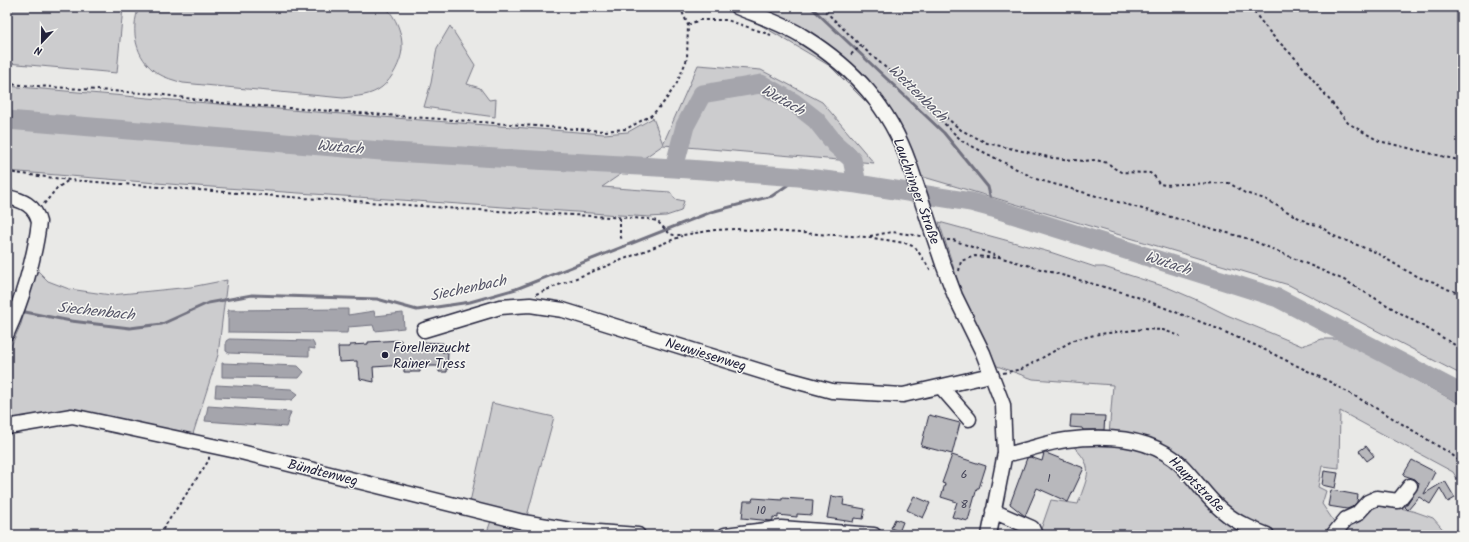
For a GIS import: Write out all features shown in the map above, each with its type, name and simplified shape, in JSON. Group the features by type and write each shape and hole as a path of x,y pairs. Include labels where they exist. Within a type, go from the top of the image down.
{"street":[{"name":"Lauchringer Straße","path":"737,7 803,36 841,64 863,84 882,108 894,127 909,163 938,269 955,296 983,353 990,375"},
{"path":"7,197 22,200 31,206 37,214 39,222 28,272 13,320 7,333"},
{"name":"Neuwiesenweg","path":"424,330 500,307 530,305 563,310 776,376 832,391 903,395 990,375"},
{"path":"988,535 1005,453 1003,405 990,375"},
{"path":"941,387 969,419"},
{"name":"Bündtenweg","path":"7,427 72,416 241,452 523,522 571,530 638,535"},
{"name":"Hauptstraße","path":"1005,453 1014,453 1066,440 1105,438 1139,442 1168,454 1181,465 1223,512 1239,522 1267,535"},
{"path":"1333,535 1346,519 1357,514 1368,502 1377,498 1398,501 1410,486"},
{"path":"993,511 1032,528 1035,535"},
{"path":"725,535 762,533 781,528 874,535"}],"path":[{"path":"7,84 157,94 221,103 604,131 626,129 652,116 665,101 677,83 687,60 688,25 680,7"},
{"path":"822,7 861,46 903,83 962,141 1036,179 1249,239 1344,280 1462,349"},
{"path":"1250,7 1272,35 1298,61 1348,123 1379,141 1462,161"},
{"path":"688,25 699,20 727,20 774,36"},
{"path":"841,64 861,46"},
{"path":"903,83 912,87 961,130 987,143 1053,158 1084,161 1096,160 1108,163 1121,172 1150,173 1155,177 1159,184 1165,185 1229,183 1245,193 1272,203 1306,222 1320,226 1334,236 1375,252 1421,278 1434,282 1447,290 1462,294"},
{"path":"7,172 70,180 460,209 648,219 657,222 670,234 674,235 735,229 867,237 905,243 916,247 938,269"},
{"path":"37,214 57,188 70,180"},
{"path":"620,218 620,235 622,240"},
{"path":"530,296 683,235"},
{"path":"958,275 961,261 975,256 1002,258 1132,295 1257,346 1330,382 1386,414 1451,454 1462,463"},
{"path":"990,375 1022,369 1074,340 1099,334 1144,329 1163,330 1180,336"},
{"path":"162,535 160,532 209,460 209,445"}],"shaded area":[{"path":"7,7 123,7 117,73 7,63"},
{"path":"139,7 385,7 392,15 398,26 402,49 398,65 386,84 369,94 353,97 343,98 183,83 166,78 157,73 144,60 139,52 136,43 135,25"},
{"path":"730,7 1462,7 1462,375 1289,285 917,175 882,118 830,66"},
{"path":"450,26 475,65 467,84 480,88 489,100 496,99 495,117 424,107 431,83 437,48"},
{"path":"698,65 761,70 822,102 874,163 663,145 602,187 670,192 675,199 684,201 681,211 666,216 649,217 182,185 7,171 7,86 290,110 604,134 628,132 653,118 663,144"},
{"path":"939,222 1053,253 1095,267 1104,267 1169,288 1227,315 1302,346 1322,339 1340,339 1462,405 1462,487 1453,472 1340,411 1339,468 1322,466 1318,487 1326,491 1322,504 1335,523 1345,530 1378,502 1433,518 1448,535 1052,535 1041,529 1051,500 1078,504 1088,471 1084,459 1070,443 1109,435 1113,385 1033,379 997,366 965,303"},
{"path":"36,269 48,281 69,289 111,295 191,287 227,280 218,355 192,437 70,412 7,421 7,355 21,324"},
{"path":"348,309 348,315 374,311 375,316 403,313 404,328 375,331 373,325 348,327 347,333 228,332 228,310"},
{"path":"229,339 312,341 315,349 309,348 309,356 229,353 226,351 226,341"},
{"path":"222,363 298,366 304,372 299,378 222,377"},
{"path":"216,385 291,389 298,394 292,400 215,397"},
{"path":"492,403 554,417 527,516 470,502"},
{"path":"208,406 291,412 286,427 205,421"},
{"path":"492,518 586,535 486,535"}],"building":[{"path":"401,340 401,350 419,350 419,342 443,343 442,352 448,352 447,372 439,372 439,366 420,366 420,372 404,372 404,365 373,367 374,382 360,379 357,361 339,362 338,347 368,344 368,342"},
{"path":"929,415 960,423 952,454 921,446"},
{"path":"1071,415 1105,416 1104,430 1083,430 1082,428 1070,427"},
{"path":"1366,446 1374,456 1367,461 1359,451"},
{"path":"1044,453 1084,468 1068,502 1037,488 1025,516 1010,504 1027,458 1030,457 1042,461"},
{"path":"952,455 986,466 979,488 977,488 968,521 952,517 957,502 941,497 945,484 942,483"},
{"path":"1412,460 1435,472 1424,494 1445,481 1455,498 1448,502 1440,488 1430,504 1419,497 1408,510 1405,507 1419,483 1415,479 1403,475"},
{"path":"1324,471 1338,473 1335,488 1322,485"},
{"path":"1331,490 1358,495 1357,502 1352,507 1347,509 1328,506"},
{"path":"831,496 844,498 843,505 865,509 863,519 854,518 853,522 827,518"},
{"path":"914,496 930,503 923,518 907,510"},
{"path":"753,498 813,500 812,515 797,514 797,517 778,515 778,518 773,517 773,520 771,521 742,518 744,501 752,501"},
{"path":"895,519 903,522 899,532 891,528"}],"waterway":[{"name":"Wettenbach","path":"811,7 944,133 988,187 993,208"},
{"name":"Wutach","path":"674,168 685,126 702,94 761,84 793,102 816,120 836,145 852,159 857,184"},
{"name":"Wutach","path":"7,120 393,152 674,168 799,177 857,184 971,202 1278,298 1462,394"},
{"name":"Siechenbach","path":"20,311 71,321 130,328 162,324 208,303 252,295 377,299 417,310 470,302 516,289 711,212 772,196 799,177"}],"place":[{"name":"Forellenzucht Rainer Tress","path":"385,355"}]}
